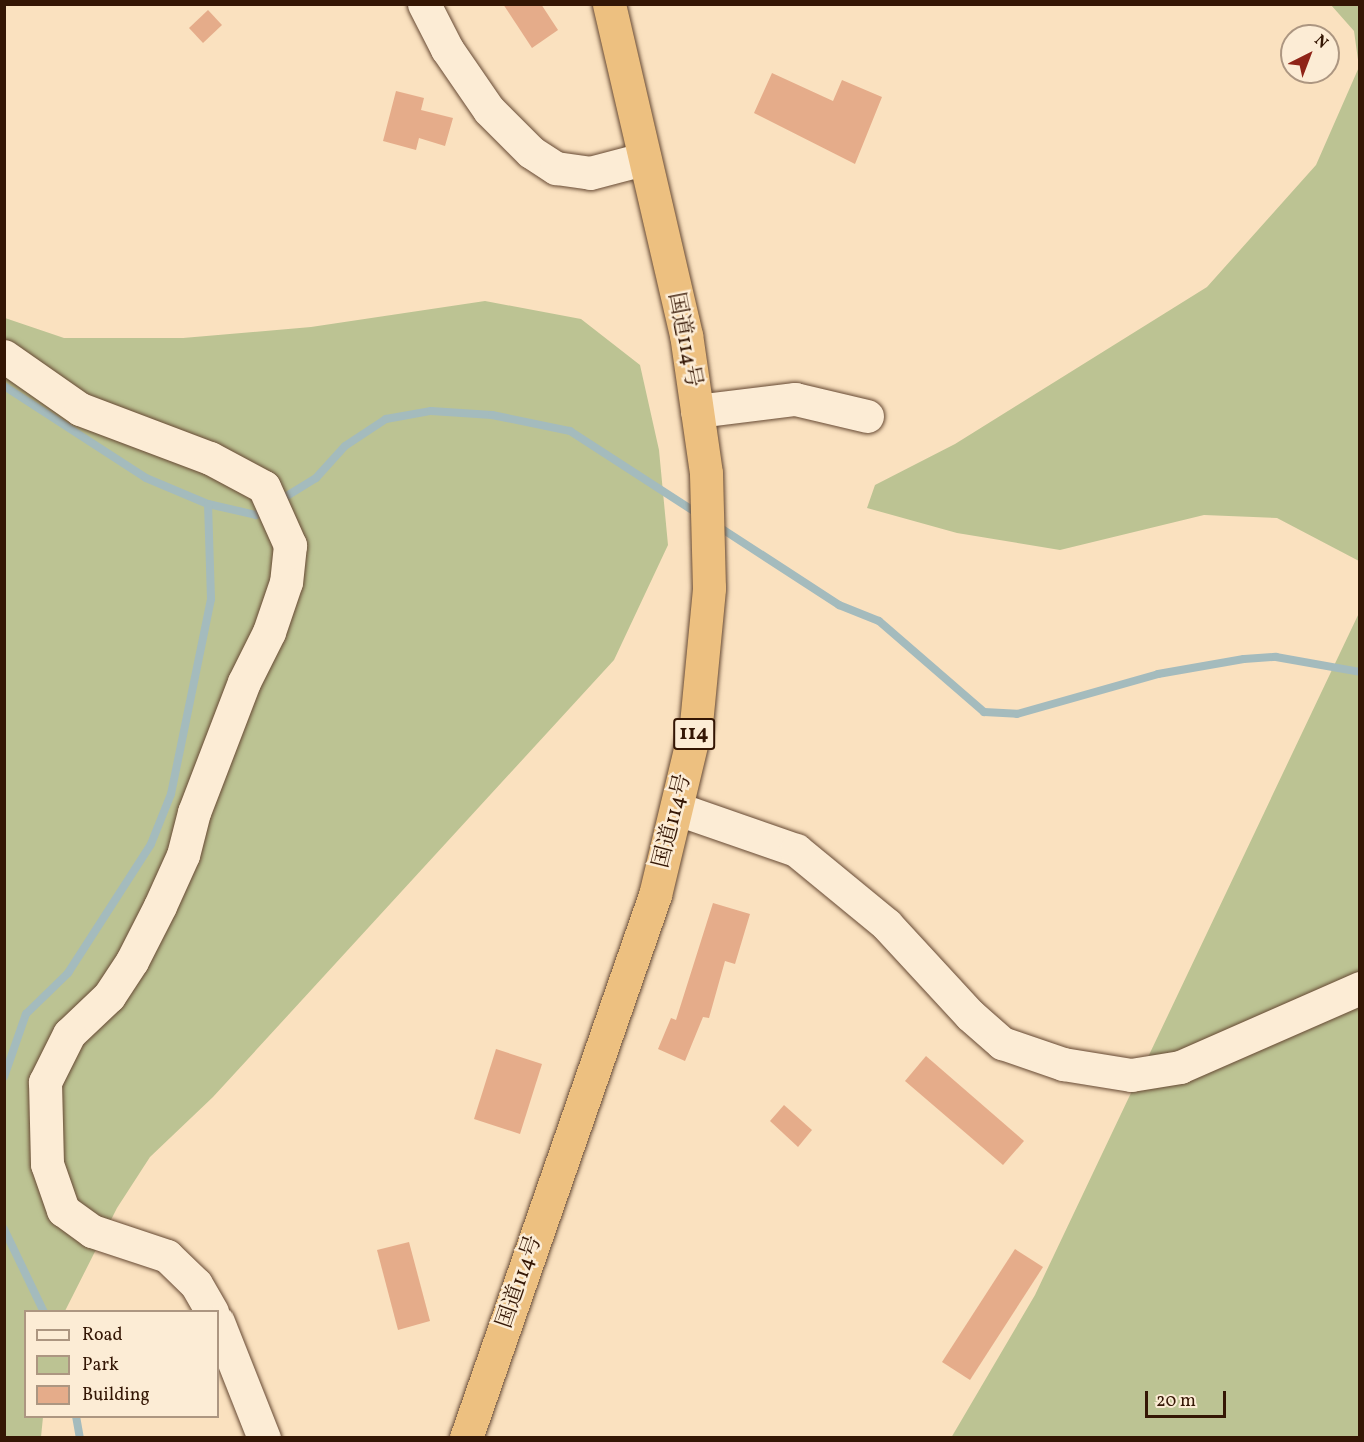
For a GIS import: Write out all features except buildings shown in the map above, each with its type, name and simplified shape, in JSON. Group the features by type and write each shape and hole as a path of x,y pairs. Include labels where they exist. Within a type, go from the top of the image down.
{"highway":[{"name":"国道114号","path":"466,1437 655,895 678,809 696,724 709,588 706,473 686,335 643,159 609,4"}],"street":[{"path":"424,4 447,49 489,110 531,152 556,168 590,173 643,159"},
{"path":"4,356 81,409 171,447 210,458 264,487 290,545 286,582 269,632 244,682 194,812 183,855 160,906 132,962 109,996 69,1034 45,1082 47,1164 63,1210 92,1231 167,1257 196,1284 211,1310"},
{"path":"697,411 795,399 867,416"},
{"path":"678,809 796,850 886,924 970,1015 1002,1042 1063,1064 1131,1075 1180,1066 1359,988"},
{"path":"219,1324 264,1437"}],"green space":[{"path":"1331,5 1359,5 1359,67 1354,31"},
{"path":"1359,67 1359,561 1277,518 1204,515 1060,550 957,533 867,508 875,485 955,444 1207,287 1316,165"},
{"path":"485,301 581,319 640,365 659,450 668,545 614,660 213,1097 150,1157 117,1208 66,1310 24,1310 24,1418 43,1418 41,1437 5,1438 5,318 64,338 183,338 311,327"},
{"path":"1359,613 1359,1437 951,1438 1035,1295"}],"waterway":[{"path":"4,386 146,478 208,504 256,515 266,508"},
{"path":"277,502 316,478 345,446 386,419 431,411 492,415 570,431 700,515"},
{"path":"4,1077 26,1014 68,973 151,844 171,794 211,599 208,504"},
{"path":"716,525 839,605 879,621 984,712 1017,714 1158,674 1244,659 1276,657 1360,672"},
{"path":"4,1229 43,1310"},
{"path":"76,1418 80,1438"}]}
